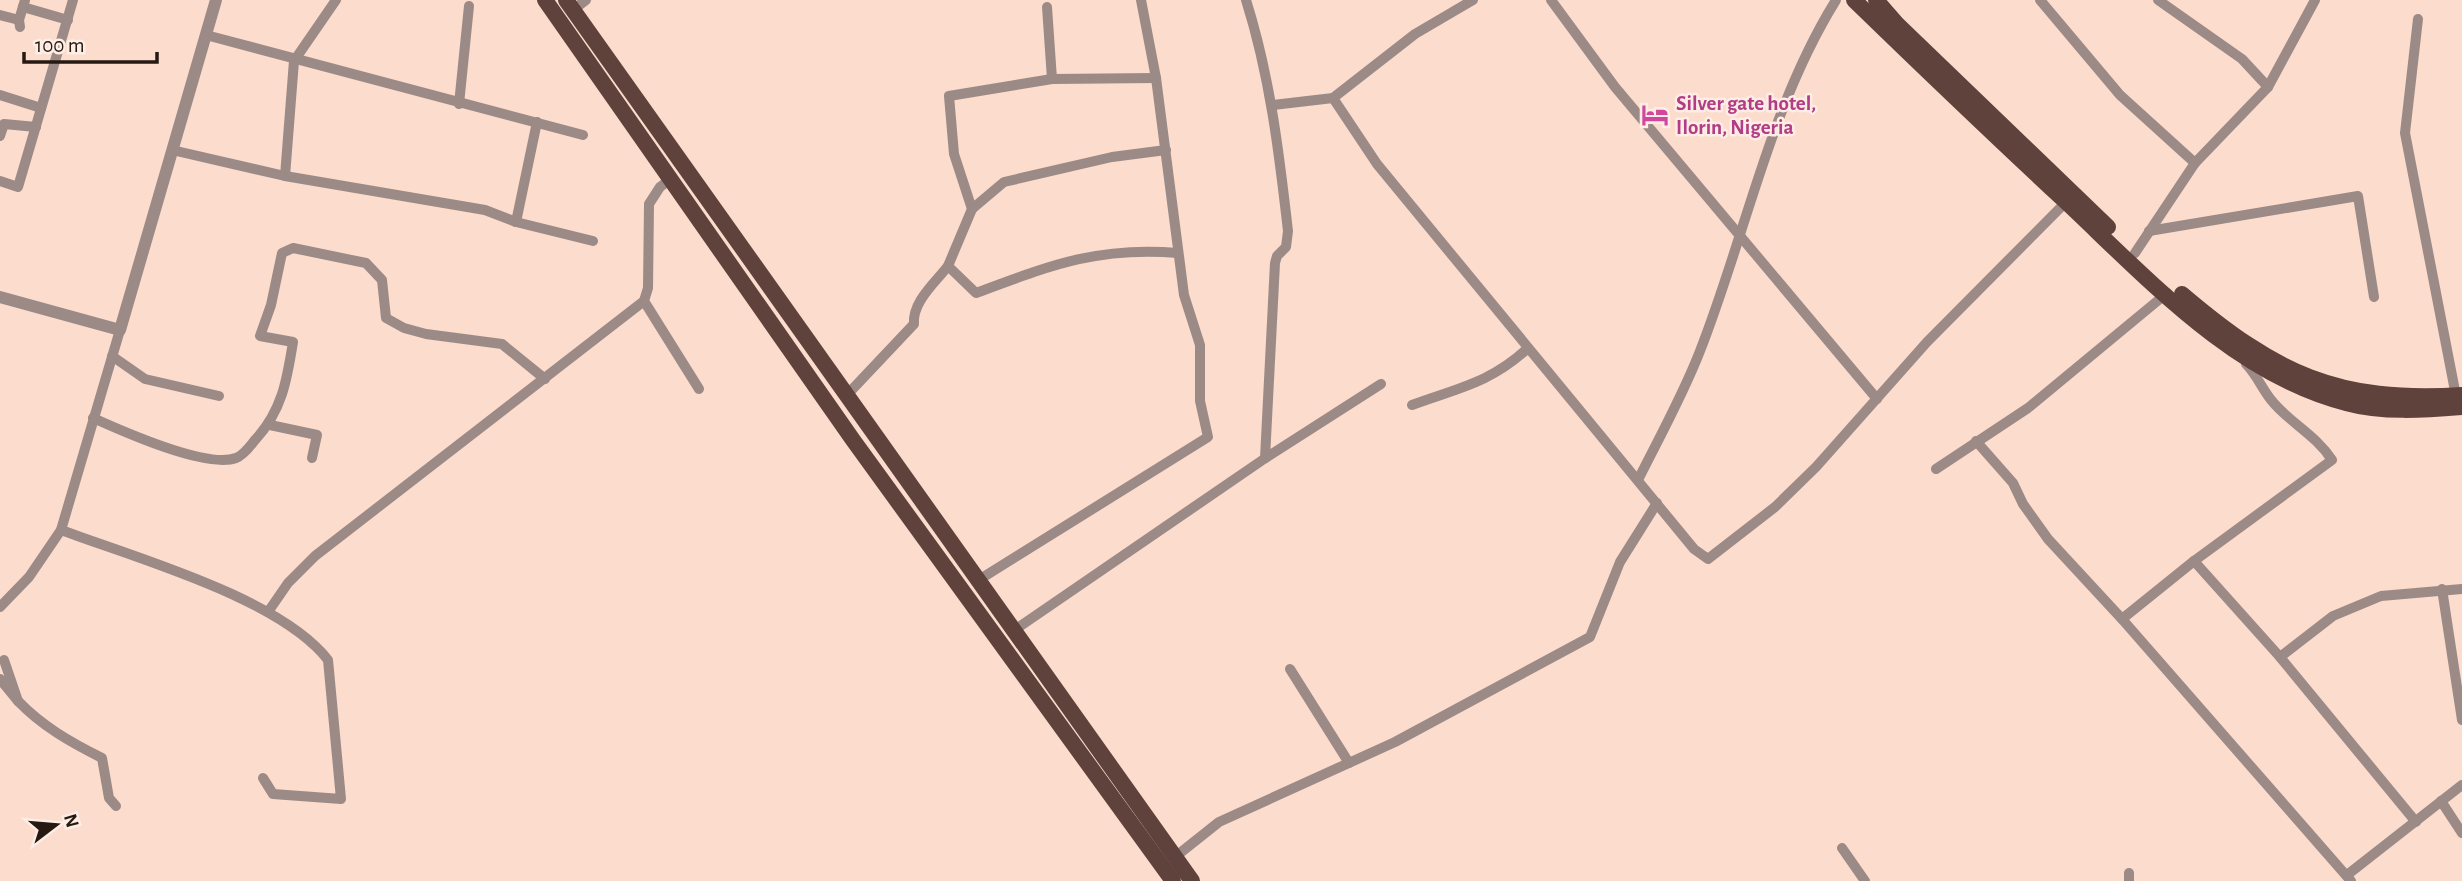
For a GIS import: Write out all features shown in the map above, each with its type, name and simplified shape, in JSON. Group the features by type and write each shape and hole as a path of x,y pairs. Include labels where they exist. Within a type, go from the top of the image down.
{"main road":[{"path":"545,0 673,178 853,440 1173,881"},
{"path":"1854,0 2066,202 2236,353 2292,384 2346,404 2395,409 2460,399"},
{"path":"1876,0 1905,32 2135,253 2199,309 2253,349 2314,380 2344,390 2382,396 2460,399"},
{"path":"575,3 976,581 1192,881"}],"street":[{"path":"0,181 18,187 74,0"},
{"path":"0,607 29,577 61,530 216,0"},
{"path":"285,176 294,61 336,0"},
{"path":"976,581 1208,437 1200,401 1200,345 1184,295 1156,78 1141,0"},
{"path":"1246,0 1260,44 1273,105 1287,231 1286,247 1277,256 1275,263 1265,458"},
{"path":"1273,105 1334,98 1415,34 1473,0"},
{"path":"1551,0 1615,88 1877,399"},
{"path":"1638,480 1699,353 1740,238 1773,128 1836,0"},
{"path":"2040,0 2120,95 2195,163"},
{"path":"2158,0 2242,59 2268,87"},
{"path":"2135,253 2195,163 2268,87 2315,0"},
{"path":"0,15 20,23 24,4 68,20"},
{"path":"459,104 469,6"},
{"path":"1047,7 1052,79"},
{"path":"2418,19 2405,133 2460,399"},
{"path":"206,36 583,135"},
{"path":"972,209 954,154 949,96 1052,79 1156,78"},
{"path":"0,95 41,108"},
{"path":"1334,98 1377,164 1527,349 1701,555 1708,559 1775,507 1935,333 2066,202"},
{"path":"516,222 537,122"},
{"path":"0,136 4,124 36,127"},
{"path":"172,150 285,176 485,210 516,222 593,241"},
{"path":"846,396 914,324 913,313 948,266 972,209 1004,182 1112,157 1166,150"},
{"path":"268,612 288,583 316,556 645,301 648,288 649,204 660,187 673,178"},
{"path":"2149,231 2358,195 2374,297"},
{"path":"93,418 175,451 222,459 236,459 244,453 270,425 284,395 293,342 260,336 271,305 282,253 293,248 366,263 382,280 386,318 404,328 426,334 502,344 545,379"},
{"path":"948,266 976,293 1064,260 1139,250 1178,253"},
{"path":"1936,469 2028,408 2166,293"},
{"path":"0,297 120,330"},
{"path":"645,301 699,389"},
{"path":"1412,405 1465,385 1484,381 1507,368 1527,349"},
{"path":"2122,619 2194,561 2332,460 2321,443 2272,400 2260,378 2236,353"},
{"path":"112,356 145,379 219,396"},
{"path":"1013,631 1265,458 1381,384"},
{"path":"270,425 317,435 312,458"},
{"path":"1976,441 2013,483 2022,504 2048,539 2122,619 2349,878 2462,785"},
{"path":"1175,857 1219,822 1349,763 1509,683 1590,637 1620,562 1657,503"},
{"path":"61,530 204,584 268,612 302,632 328,660 341,799 274,794 263,778"},
{"path":"2194,561 2280,657 2416,822"},
{"path":"2442,589 2462,720"},
{"path":"2280,657 2333,616 2381,596 2462,589"},
{"path":"4,660 18,701"},
{"path":"1290,669 1349,763"},
{"path":"0,679 18,701 50,730 62,733 69,741 102,758 109,798 116,806"},
{"path":"2441,801 2462,833"},
{"path":"1842,848 1865,881"}],"place":[{"name":"Silver gate hotel, Ilorin, Nigeria","path":"1655,115"}]}
